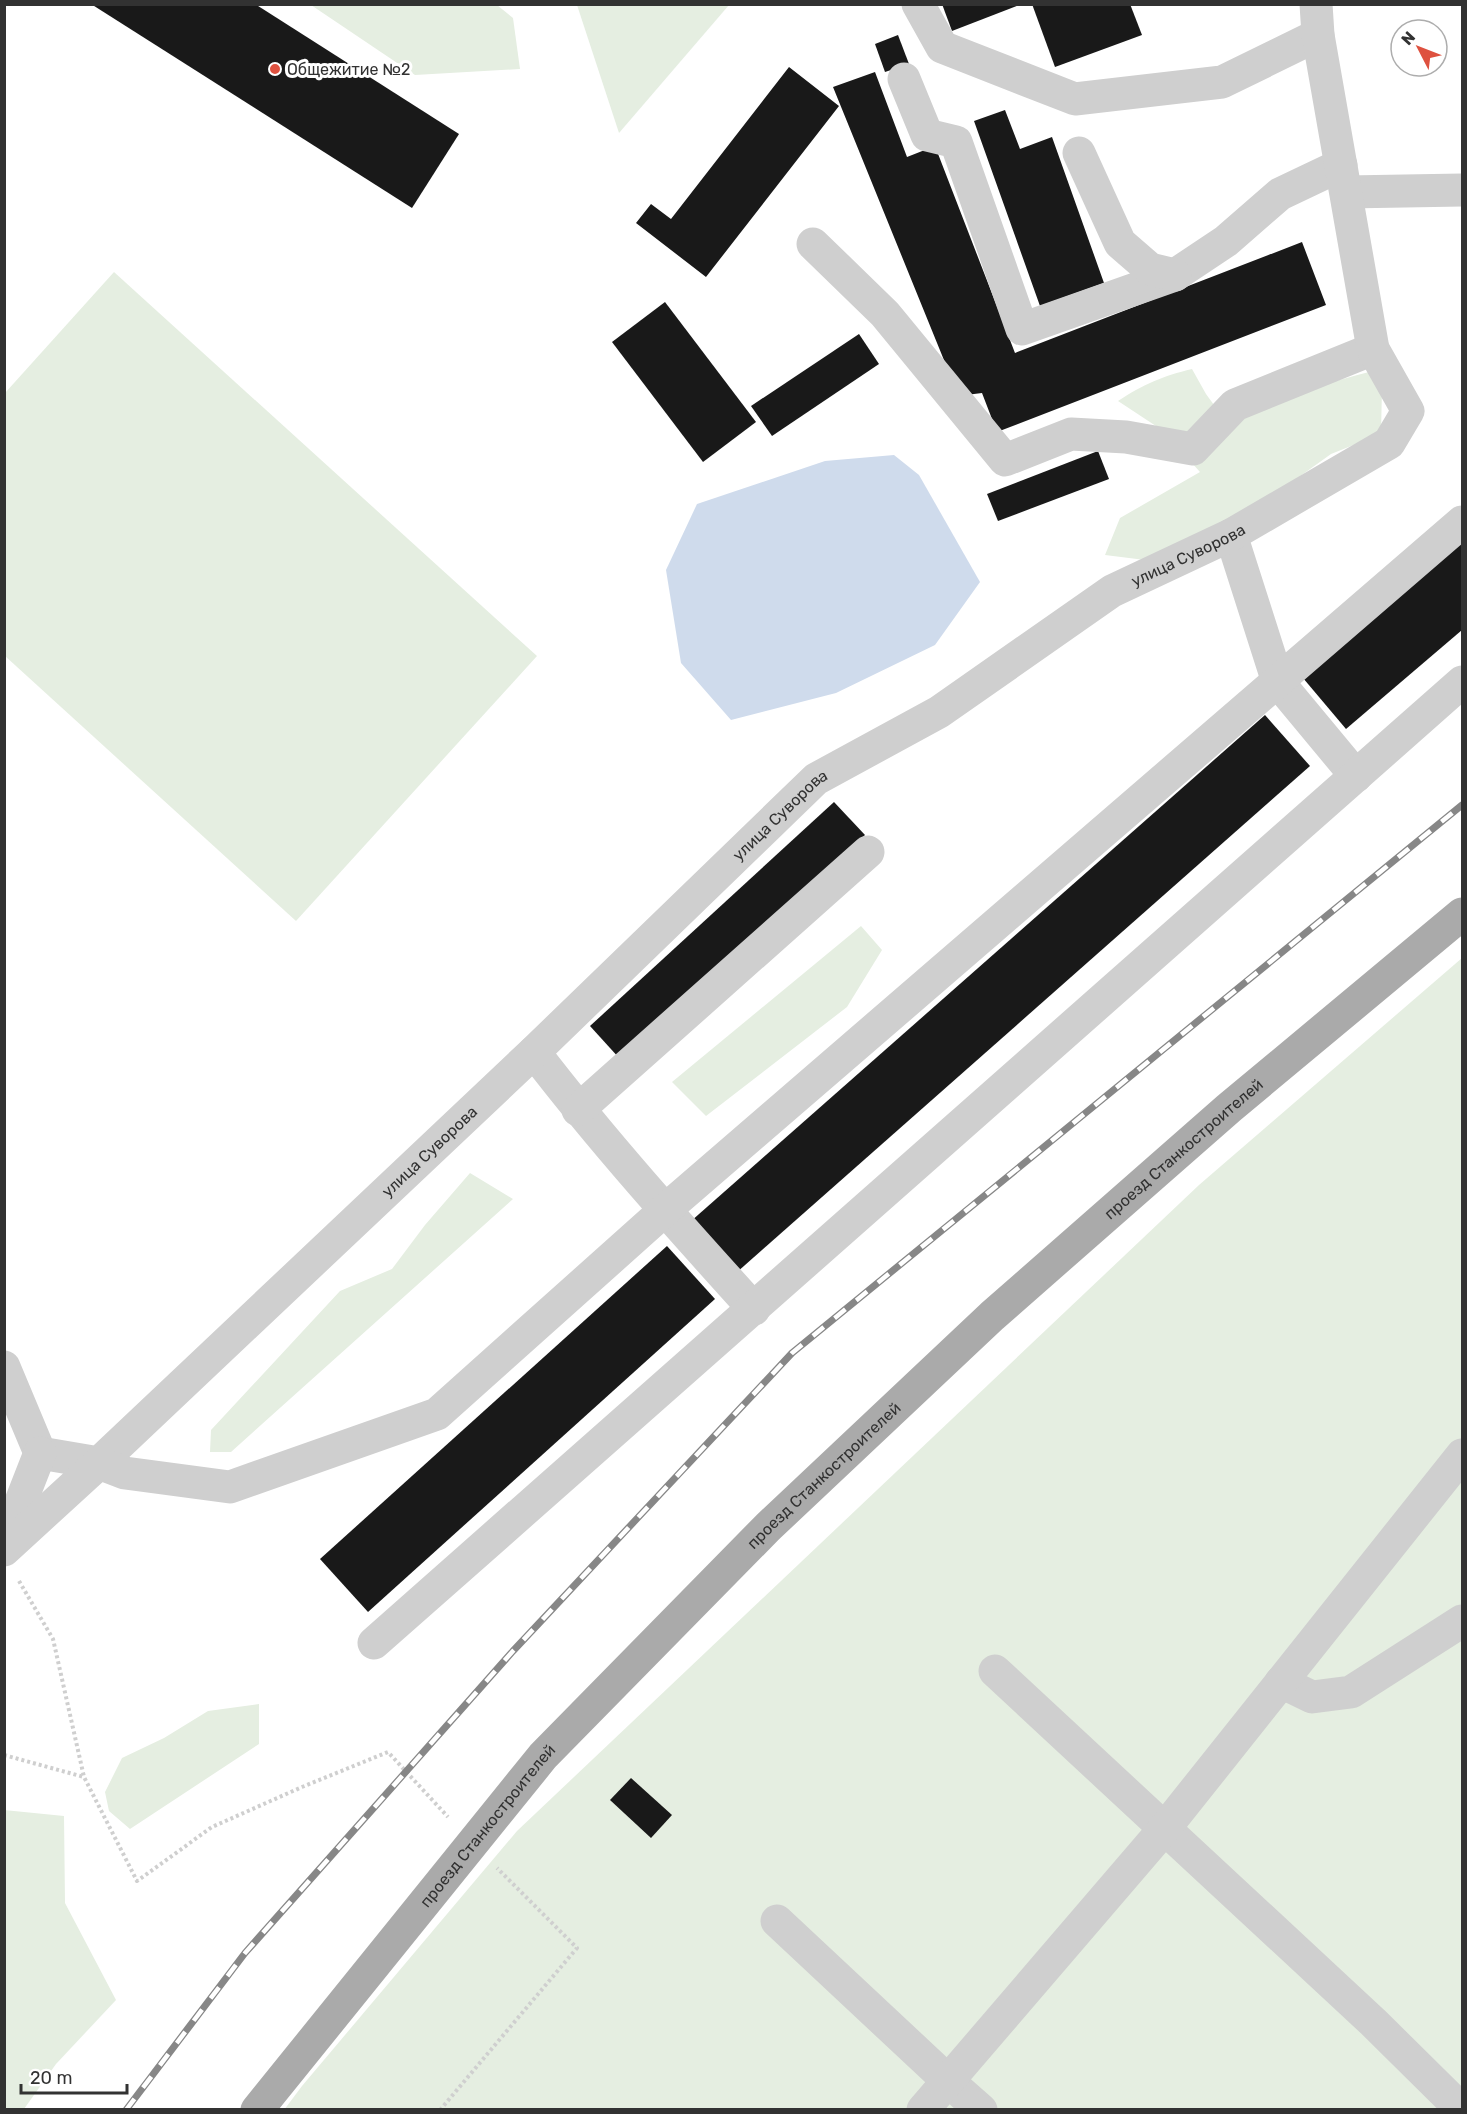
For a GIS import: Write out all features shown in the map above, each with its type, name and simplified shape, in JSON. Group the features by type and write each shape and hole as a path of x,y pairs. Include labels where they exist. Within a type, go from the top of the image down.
{"main road":[{"name":"проезд Станкостроителей","path":"257,2109 543,1756 768,1527 992,1316 1229,1108 1462,914"}],"street":[{"path":"918,4 942,46 1075,99 1222,82 1317,20"},
{"name":"улица Суворова","path":"11,1564 99,1463 534,1052 816,779 939,712 1112,591 1231,535 1389,443 1408,411 1373,349 1317,20"},
{"path":"904,79 927,135 956,142 1022,329 1175,275 1226,241 1280,194 1344,179 1462,190"},
{"path":"1079,153 1120,243 1150,269 1175,275"},
{"path":"813,244 885,314 1005,460 1071,434 1126,437 1193,449 1235,405 1373,349"},
{"path":"40,1453 99,1463 125,1473 230,1487 437,1414 665,1210 1462,522"},
{"path":"1231,535 1278,682 1356,776"},
{"path":"374,1643 1462,682"},
{"path":"578,1110 868,852"},
{"path":"534,1052 578,1110 754,1309"},
{"path":"4,1367 40,1453 4,1545"},
{"path":"923,2109 1165,1828 1462,1455"},
{"path":"1281,1682 1312,1697 1351,1692 1462,1621"},
{"path":"995,1671 1373,2022 1462,2109"},
{"path":"777,1921 981,2109"}],"path":[{"path":"11,1564 53,1639 84,1777 137,1881 212,1827 388,1752 472,1843 577,1948 440,2109"},
{"path":"4,1755 84,1777"}],"shaded area":[{"path":"577,4 729,5 619,133"},
{"path":"311,5 497,5 513,18 520,69 415,75"},
{"path":"114,272 537,656 296,921 5,656 5,393"},
{"path":"1192,369 1206,394 1230,427 1279,400 1314,387 1369,372 1382,387 1381,434 1331,454 1236,522 1153,561 1105,555 1120,518 1200,472 1162,430 1118,401 1154,381"},
{"path":"861,926 882,950 847,1007 706,1116 672,1082"},
{"path":"1462,958 1462,2109 284,2110 517,1831 1199,1185"},
{"path":"470,1173 513,1199 231,1452 210,1452 211,1430 340,1291 392,1269 425,1225"},
{"path":"259,1704 259,1744 130,1829 109,1811 105,1792 122,1758 164,1738 208,1711"},
{"path":"4,1810 64,1816 65,1903 116,2000 56,2064 24,2109 5,2109"}],"water":[{"path":"894,455 919,475 980,582 935,645 836,693 731,720 681,663 666,570 697,504 825,461"}],"building":[{"name":"Общежитие №2","path":"91,4 255,4 459,134 412,208"},
{"path":"942,4 1022,4 952,31"},
{"path":"1032,4 1130,4 1142,35 1055,67"},
{"path":"898,35 909,64 885,72 875,44"},
{"path":"789,67 839,106 706,277 636,223 651,204 671,219"},
{"path":"875,72 907,157 935,146 1015,353 1302,242 1326,305 997,432 982,393 966,395 948,370 833,87"},
{"path":"1005,110 1020,149 1052,137 1104,283 1040,306 974,121"},
{"path":"665,302 756,422 703,462 612,342"},
{"path":"859,334 879,364 772,436 751,406"},
{"path":"1098,451 1109,479 998,521 987,494"},
{"path":"1462,542 1462,630 1346,729 1303,678"},
{"path":"1265,715 1310,766 736,1273 690,1222"},
{"path":"834,802 865,835 620,1059 590,1026"},
{"path":"667,1246 715,1299 368,1612 320,1559"},
{"path":"631,1778 672,1815 651,1838 610,1800"}],"railway":[{"path":"126,2110 245,1953 513,1651 792,1353 1462,805"}],"place":[{"name":"Общежитие №2","path":"275,69"}]}
